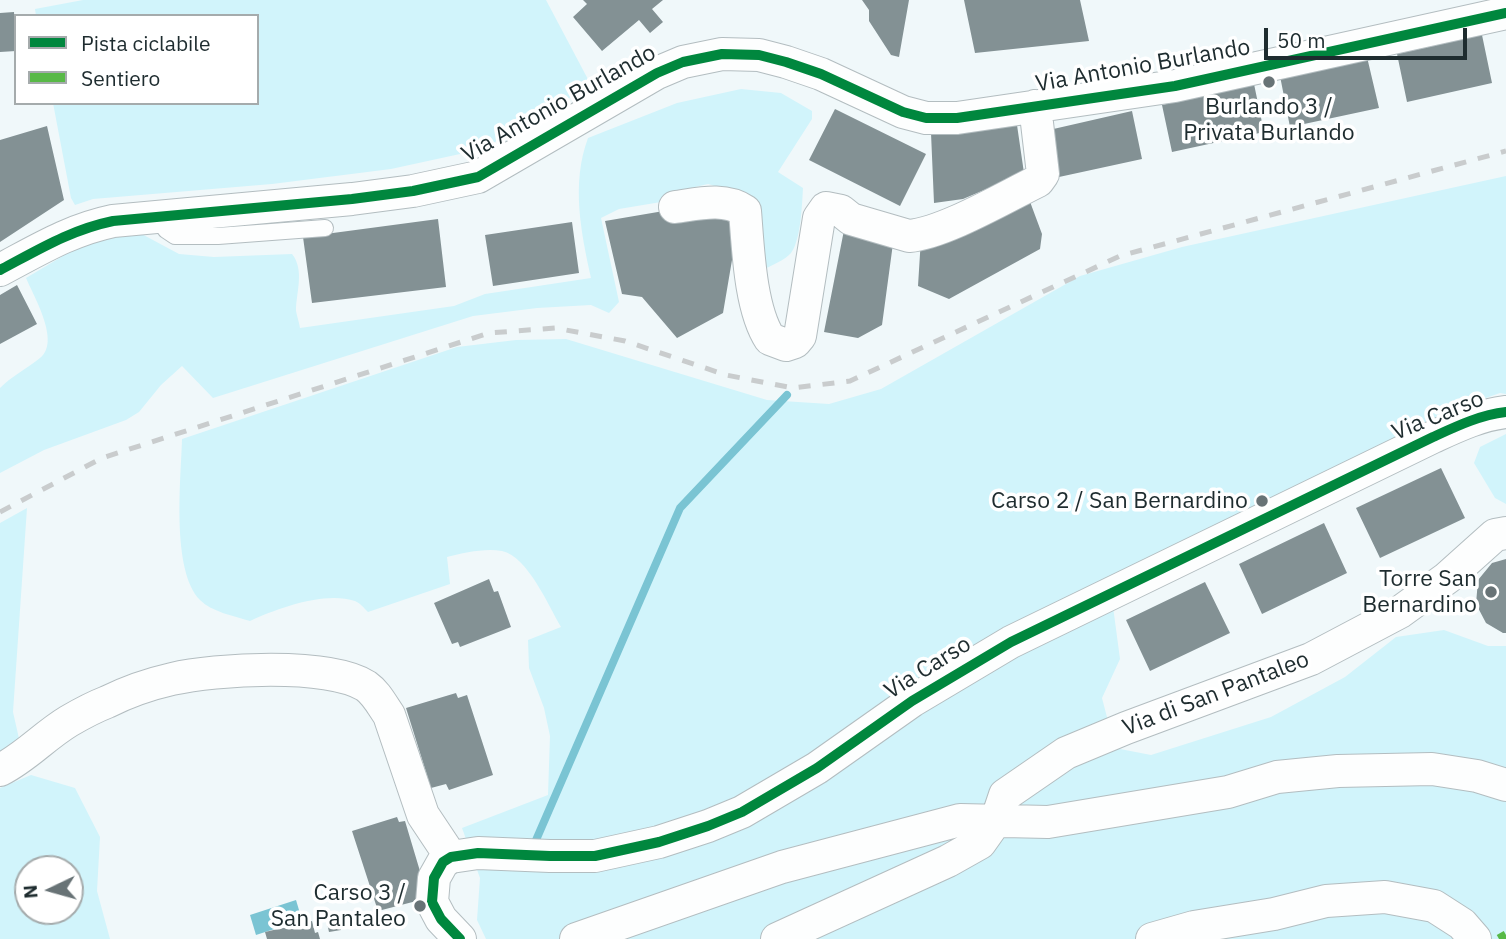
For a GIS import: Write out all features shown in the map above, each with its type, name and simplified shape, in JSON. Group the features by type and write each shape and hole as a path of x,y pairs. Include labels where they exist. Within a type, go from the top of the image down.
{"street":[{"name":"Via Antonio Burlando","path":"0,271 66,234 113,221 401,192 478,177 657,73 683,62 722,54 759,55 786,62 821,74 903,112 926,118 957,118 1175,86 1506,13"},
{"path":"675,207 714,202 737,206 745,211 748,256 760,319 770,339 786,345 795,342 800,336 819,218 825,208 841,211 851,219 909,236 919,235 969,215 1038,181 1043,174 1035,107"},
{"name":"Via Carso","path":"451,857 478,853 595,856 659,842 742,812 817,768 953,675 1011,642 1433,437 1464,423 1506,412"},
{"name":"Via di San Pantaleo","path":"997,819 1005,795 1066,753 1311,659 1400,611 1447,578 1495,535 1506,533"},
{"path":"0,771 18,761 68,722 107,702 173,678 249,670 337,676 367,687 389,715 423,815 451,857 438,869 434,878 432,902 441,919 460,939"},
{"path":"576,939 782,867 960,820 1048,822 1228,792 1277,777 1338,771 1432,769 1477,776 1506,785"},
{"path":"777,939 948,861 980,843 997,819"},
{"path":"1152,939 1194,926 1274,914 1326,901 1385,897 1434,906 1462,924 1475,939"}],"lane":[{"path":"157,218 166,230 175,236 218,236 325,228"}],"shaded area":[{"path":"83,0 546,0 591,85 483,149 391,169 272,184 93,199 75,205 71,198 53,105 259,105 259,14 36,14 35,9"},
{"path":"741,89 781,93 812,111 812,119 778,172 803,188 797,240 788,256 763,270 732,191 708,184 691,188 679,199 619,209 601,218 619,302 609,313 591,305 473,316 213,398 182,366 161,385 139,412 126,420 44,450 0,473 0,388 40,358 46,351 48,341 44,319 26,278 78,247 138,232 179,254 214,257 292,254 299,274 296,311 300,328 454,306 485,294 591,278 579,208 580,173 588,138 677,103"},
{"path":"1506,176 1506,394 1500,393 1446,412 1110,584 1120,659 1102,698 1115,748 1151,755 1271,717 1345,677 1396,637 1444,630 1488,646 1506,646 1506,939 486,939 477,920 480,878 462,828 548,795 550,736 544,708 529,668 528,640 561,627 529,572 511,555 502,551 467,553 447,557 450,584 368,612 355,601 330,598 288,606 250,621 211,608 200,600 191,586 185,568 180,523 182,439 457,347 516,340 566,339 767,400 829,404 881,389 1080,276 1182,247"},
{"path":"1506,434 1506,504 1495,498 1474,463 1480,447"},
{"path":"27,508 13,712 20,743 0,761 0,523"},
{"path":"31,775 75,788 100,837 97,891 110,939 0,939 0,788"}],"water":[{"path":"296,900 302,920 256,935 250,915"}],"building":[{"path":"583,0 663,0 652,9 663,22 650,33 639,20 602,51 573,17 587,4"},
{"path":"862,0 909,0 899,57 891,55 869,21 869,10"},
{"path":"964,0 1080,0 1089,41 975,53"},
{"path":"14,12 14,51 0,52 0,13"},
{"path":"1482,35 1492,83 1407,102 1397,54"},
{"path":"1367,57 1379,108 1290,127 1280,76"},
{"path":"1254,84 1264,132 1172,152 1162,105"},
{"path":"835,109 926,154 900,206 809,160"},
{"path":"1132,111 1142,159 1059,177 1049,130"},
{"path":"1017,125 1024,173 963,199 934,203 931,133"},
{"path":"47,126 64,200 0,242 0,140"},
{"path":"1029,199 1042,234 1040,249 949,299 918,286 921,238"},
{"path":"693,206 740,213 723,313 677,338 642,297 622,294 605,221"},
{"path":"438,219 446,287 312,303 303,237"},
{"path":"846,220 894,236 882,325 858,338 824,332"},
{"path":"572,222 579,273 493,286 485,235"},
{"path":"17,285 37,324 0,344 0,295"},
{"path":"1441,468 1465,518 1380,558 1356,508"},
{"path":"1324,523 1347,573 1262,614 1239,564"},
{"name":"Torre San Bernardino","path":"1506,559 1506,633 1503,633 1486,623 1476,604 1478,580 1492,563"},
{"path":"489,579 494,592 498,591 511,627 460,647 458,642 452,644 434,603"},
{"path":"1205,582 1230,633 1150,671 1126,620"},
{"path":"456,693 458,698 467,695 493,775 449,790 446,784 431,788 406,708"},
{"path":"397,817 399,822 405,821 428,898 378,911 352,831"},
{"path":"340,920 341,930 329,932 327,923"},
{"path":"312,921 315,933 318,932 320,939 267,939 265,932"}],"waterway":[{"path":"533,847 680,508 787,395"}],"railway":[{"path":"0,512 102,458 489,333 555,328 625,341 726,375 793,388 850,381 1120,256 1506,151"}],"marked path":[{"path":"1499,939 1506,935"}],"cycle path":[{"path":"0,270 68,235 113,221 352,199 413,191 478,177 657,73 683,62 722,54 759,55 786,62 821,74 903,112 926,118 957,118 1175,86 1506,13"},
{"path":"460,939 441,919 432,902 434,878 443,862 451,857 478,853 595,856 659,842 742,812 817,768 912,701 1011,642 1433,437 1478,418 1506,412"}],"place":[{"name":"Burlando 3 / Privata Burlando","path":"1269,82"},
{"name":"Carso 2 / San Bernardino","path":"1262,501"},
{"name":"Torre San Bernardino","path":"1491,592"},
{"name":"Carso 3 / San Pantaleo","path":"420,906"}]}
